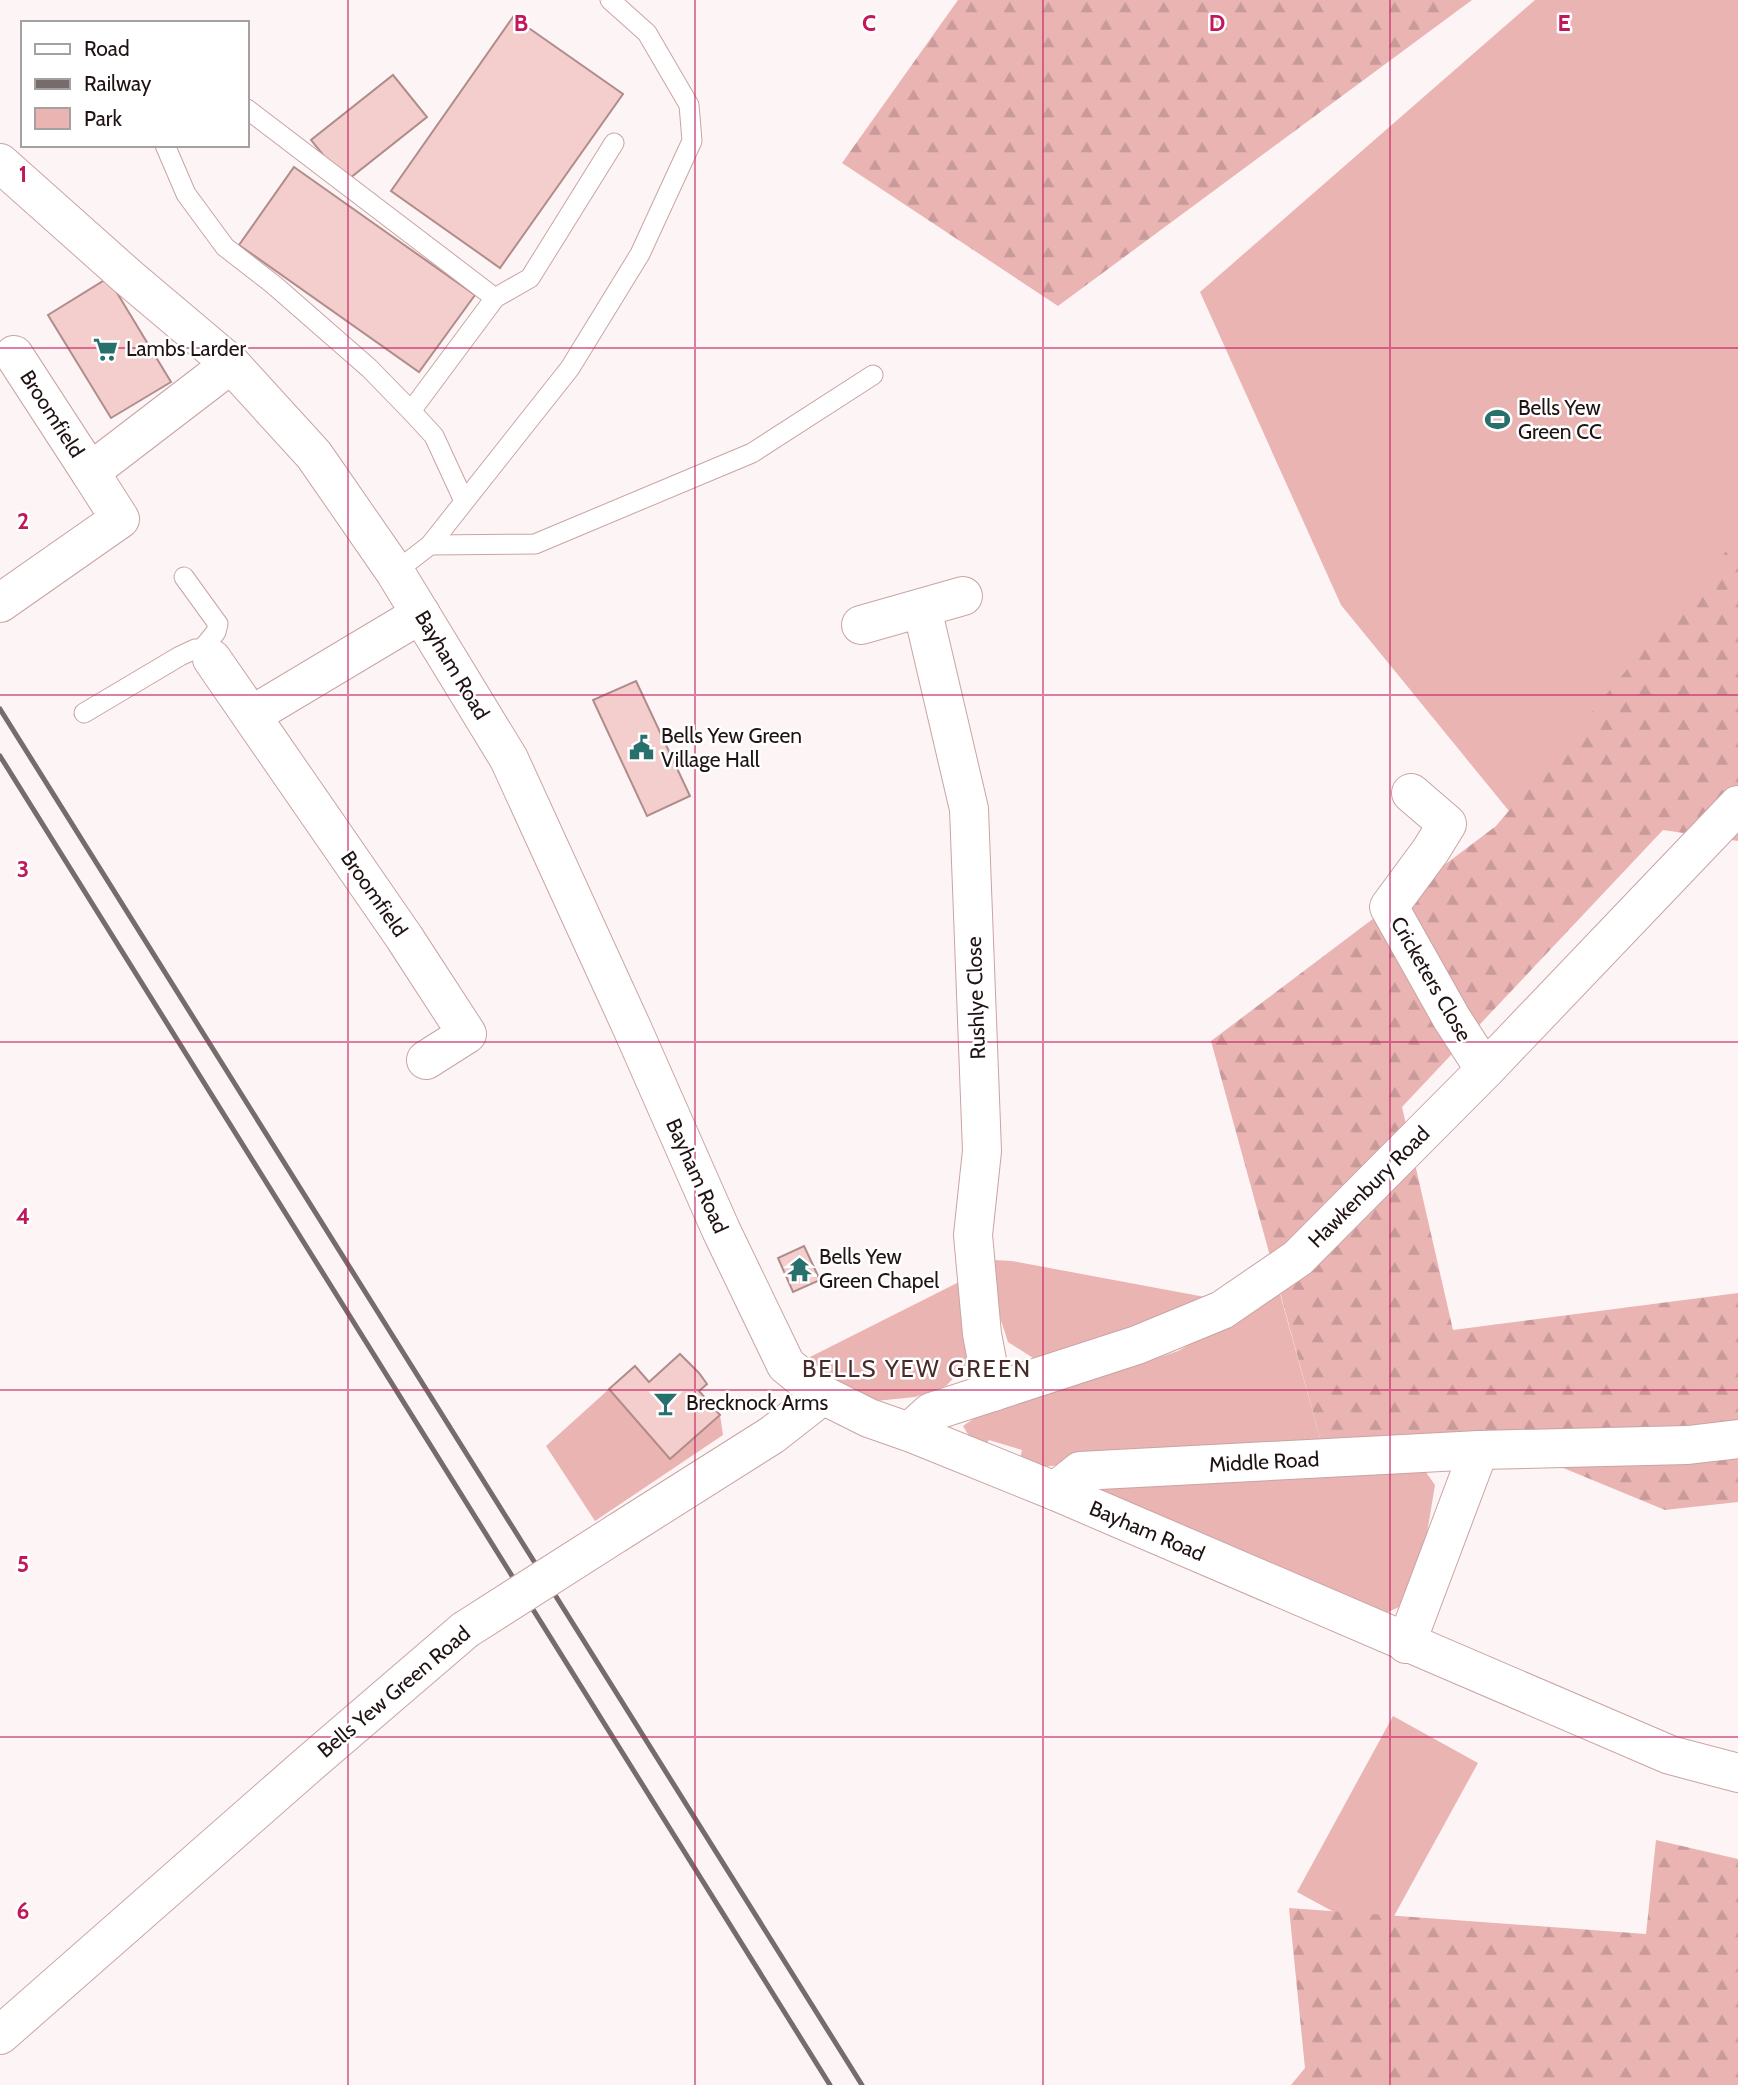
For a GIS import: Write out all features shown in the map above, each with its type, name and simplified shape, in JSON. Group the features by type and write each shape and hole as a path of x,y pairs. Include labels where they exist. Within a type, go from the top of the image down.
{"street":[{"name":"Bayham Road","path":"0,163 231,364 314,455 395,572 509,759 721,1230 786,1365 822,1395 869,1418 1055,1491 1406,1644 1670,1755 1738,1773"},
{"name":"Broomfield","path":"0,603 120,519 14,355"},
{"name":"Broomfield","path":"90,472 231,364"},
{"path":"861,625 963,596"},
{"name":"Rushlye Close","path":"922,607 969,808 982,1151 972,1235 982,1334 993,1392"},
{"path":"252,715 421,614"},
{"name":"Broomfield","path":"207,654 404,937 467,1034 426,1060"},
{"name":"Cricketers Close","path":"1411,793 1447,824 1389,907 1452,1019 1485,1070"},
{"name":"Hawkenbury Road","path":"909,1432 930,1412 1137,1345 1222,1310 1298,1258 1485,1070 1738,805"},
{"name":"Bells Yew Green Road","path":"0,2035 465,1630 772,1435 822,1395"},
{"name":"Middle Road","path":"1055,1491 1080,1471 1479,1450 1688,1445 1738,1439"},
{"path":"1406,1644 1479,1450"}],"lane":[{"path":"395,572 430,545 570,368 640,254 692,141 688,105 682,93 647,33 610,0"},
{"path":"248,110 495,298"},
{"path":"411,411 495,298 530,278 614,142"},
{"path":"166,147 186,194 225,247 274,285 369,368 411,411 434,436 464,501"},
{"path":"430,545 535,544 752,453 873,375"},
{"path":"84,713 180,656 195,649 207,654 218,624 184,578"}],"green space":[{"path":"958,0 1472,0 1058,306 842,163"},
{"name":"Bells Yew Green CC","path":"1535,0 1738,0 1738,548 1509,811 1341,605 1200,292"},
{"path":"1738,537 1738,841 1663,830 1402,1107 1453,1330 1738,1293 1738,1502 1665,1510 1476,1432 1323,1449 1211,1041 1496,826"},
{"path":"994,1260 1012,1261 1205,1297 1057,1360 1033,1358 1008,1342 995,1302"},
{"path":"961,1281 970,1332 967,1364 946,1386 915,1397 876,1401 850,1392 806,1359"},
{"path":"1280,1294 1323,1449 1041,1467 1020,1459 1022,1450 989,1440 985,1445 972,1441 963,1426 979,1415 1178,1351"},
{"path":"609,1389 670,1458 720,1415 723,1435 595,1521 546,1446"},
{"path":"1423,1468 1435,1485 1427,1533 1408,1603 1379,1616 1085,1484"},
{"path":"1393,1716 1478,1763 1382,1938 1297,1892"},
{"path":"1656,1840 1738,1859 1738,2085 1291,2085 1305,2068 1289,1908 1646,1934"}],"building":[{"path":"513,17 623,94 500,268 391,191"},
{"path":"393,75 427,117 345,182 311,140"},
{"path":"294,167 475,295 419,372 239,245"},
{"path":"108,278 171,382 111,418 48,315"},
{"name":"Bells Yew Green Village Hall","path":"636,681 690,796 647,816 593,700"},
{"name":"Bells Yew Green Chapel","path":"804,1246 820,1280 793,1292 778,1258"},
{"name":"Brecknock Arms","path":"680,1354 707,1384 699,1391 720,1415 670,1459 609,1389 635,1366 649,1382"}],"railway":[{"path":"0,709 862,2085"},
{"path":"0,756 830,2085"}],"place":[{"name":"Lambs Larder","path":"106,349"},
{"name":"Bells Yew Green CC","path":"1498,420"},
{"name":"Bells Yew Green Village Hall","path":"641,748"},
{"name":"Bells Yew Green Chapel","path":"799,1269"},
{"name":"Brecknock Arms","path":"666,1403"}],"district":[{"name":"BELLS YEW GREEN","path":"917,1369"}]}
